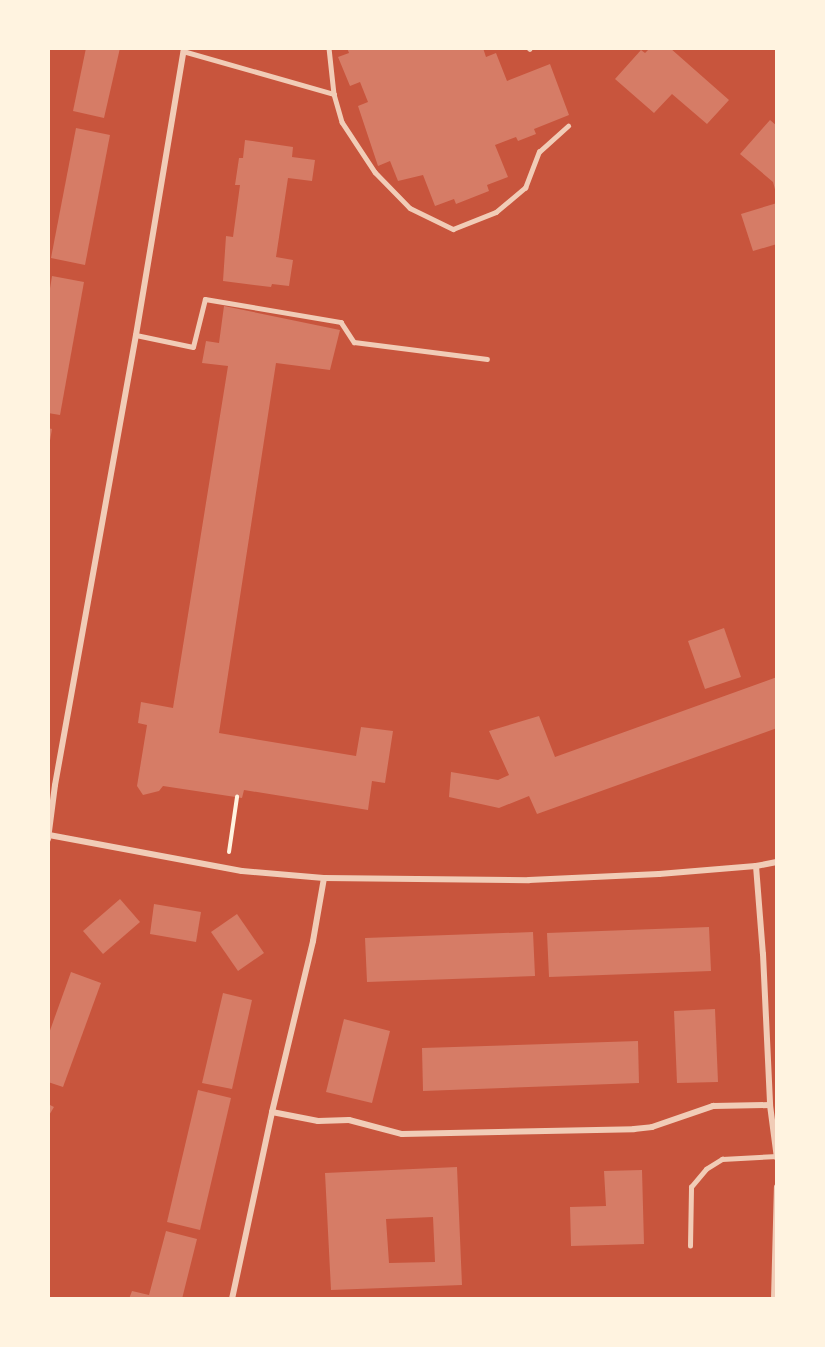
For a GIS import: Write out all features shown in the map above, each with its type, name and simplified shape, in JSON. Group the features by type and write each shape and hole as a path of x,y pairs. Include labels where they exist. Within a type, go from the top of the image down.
{"street":[{"path":"184,49 136,335 55,785 49,837 227,868 324,878 529,880 756,866 777,862"},
{"path":"756,866 763,954 770,1105 777,1157"},
{"path":"232,1299 272,1112 313,941 324,878"},
{"path":"272,1112 318,1121 349,1120 402,1134 634,1129 652,1127 713,1106 770,1105"},
{"path":"774,1299 777,1187"}],"lane":[{"path":"329,48 334,94 342,123 375,172 410,208 453,228 496,212 525,188 539,152 568,126"},
{"path":"184,49 334,94"},
{"path":"136,335 193,347 205,299 341,322 354,342 487,358"},
{"path":"690,1246 691,1187 706,1168 722,1159 777,1157"}],"path":[{"path":"227,868 237,798"}],"building":[{"path":"86,48 120,48 104,118 73,111"},
{"path":"347,48 483,48 486,57 496,53 507,81 550,64 569,115 534,129 536,134 518,141 516,137 495,145 508,177 487,185 489,191 456,204 454,199 435,206 423,175 398,181 390,161 378,166 358,106 368,102 360,82 350,86 338,57 349,53"},
{"path":"650,48 670,48 729,100 707,124 672,94 654,113 615,79 641,50 645,53"},
{"path":"770,120 777,126 776,193 773,182 740,154"},
{"path":"76,128 110,135 85,265 51,258"},
{"path":"245,140 293,147 292,157 315,160 312,181 288,178 276,257 293,260 289,286 272,284 271,287 223,281 226,236 233,237 240,185 235,185 239,158 243,158"},
{"path":"777,203 777,244 753,251 741,214"},
{"path":"52,276 84,282 60,415 48,413 48,301"},
{"path":"224,306 340,330 330,370 276,363 219,733 356,756 361,727 393,731 385,783 372,781 368,810 244,790 242,798 163,786 159,791 143,795 137,786 147,725 138,723 141,702 173,708 228,366 202,363 206,341 219,343"},
{"path":"48,428 52,429 49,446 48,446"},
{"path":"724,628 741,677 705,689 688,641"},
{"path":"777,677 777,728 537,814 529,796 499,808 449,797 451,772 498,780 509,775 489,731 539,716 555,757"},
{"path":"120,899 140,922 103,954 83,931"},
{"path":"154,904 201,912 196,942 150,934"},
{"path":"237,914 264,953 238,971 211,932"},
{"path":"709,927 711,971 549,977 547,933"},
{"path":"533,932 535,976 367,982 365,938"},
{"path":"71,972 101,983 63,1087 48,1082 48,1036"},
{"path":"223,993 252,1000 232,1089 202,1083"},
{"path":"715,1009 718,1082 677,1083 674,1011"},
{"path":"344,1019 390,1031 372,1103 326,1092"},
{"path":"638,1041 639,1083 423,1091 422,1048"},
{"path":"198,1090 231,1098 200,1230 167,1222"},
{"path":"48,1104 54,1107 48,1117"},
{"path":"457,1167 462,1285 331,1290 325,1173","holes":["433,1217 435,1262 389,1263 386,1219"]},
{"path":"642,1170 644,1244 571,1246 570,1207 606,1206 604,1171"},
{"path":"166,1231 197,1239 182,1299 129,1299 132,1291 149,1295"}]}
